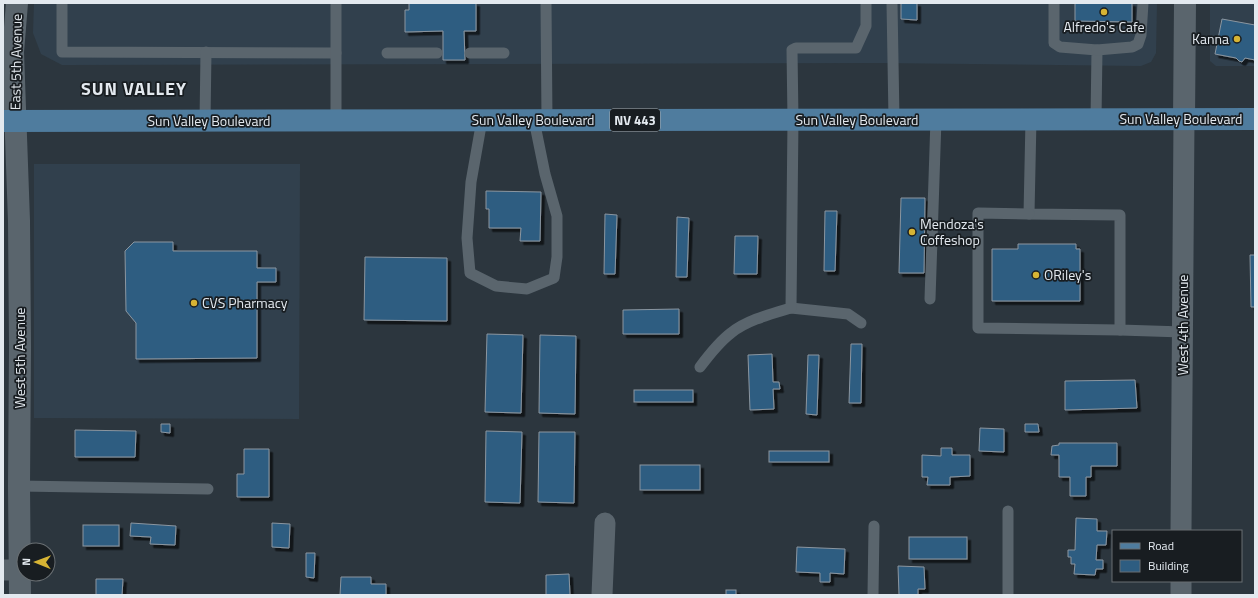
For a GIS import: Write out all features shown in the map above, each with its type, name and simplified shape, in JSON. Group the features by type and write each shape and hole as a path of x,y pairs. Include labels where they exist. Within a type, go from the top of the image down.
{"main road":[{"name":"Sun Valley Boulevard","path":"9,121 1255,118"}],"street":[{"name":"East 5th Avenue","path":"9,121 17,3"},
{"path":"1184,119 1185,3"},
{"name":"West 4th Avenue","path":"1182,530 1184,119"},
{"name":"West 5th Avenue","path":"9,121 19,222 21,380 19,486 12,570 20,595"},
{"path":"602,595 605,523"},
{"path":"1181,582 1181,595"}],"lane":[{"path":"62,3 62,52 336,53"},
{"path":"336,3 336,121"},
{"path":"482,120 471,182 467,238 470,273 496,286 527,289 554,278 557,257 557,216 544,174 540,120 546,3"},
{"path":"791,308 793,120 792,50 796,48 856,48 866,26 866,3"},
{"path":"892,3 894,119"},
{"path":"1054,3 1054,43 1060,47 1097,50 1132,47 1138,44 1141,35 1143,3"},
{"path":"1096,119 1097,50"},
{"path":"205,121 206,52"},
{"path":"386,53 437,53"},
{"path":"470,53 504,53"},
{"path":"930,299 936,119"},
{"path":"1029,214 1031,119"},
{"path":"1120,330 1120,215 978,213 978,328 1183,332"},
{"path":"700,367 731,332 757,319 791,308 848,314 861,323"},
{"path":"19,486 208,489"},
{"path":"1008,511 1008,595"},
{"path":"873,595 874,526"}],"shaded area":[{"path":"34,3 1157,3 1156,53 1151,62 1141,66 880,63 62,65 41,54 33,33"},
{"path":"1210,3 1255,3 1255,66 1216,66 1210,61"},
{"name":"CVS Pharmacy","path":"34,164 300,164 299,419 34,418"}],"building":[{"path":"409,3 476,3 476,31 464,31 465,60 443,60 443,31 405,32 405,10 409,10"},
{"path":"901,3 917,3 917,20 901,19"},
{"name":"Alfredo's Cafe","path":"1075,3 1132,3 1132,22 1075,21"},
{"name":"Kanna","path":"1222,19 1255,25 1255,60 1245,58 1242,62 1236,58 1215,54"},
{"path":"486,191 541,192 540,241 520,241 521,228 489,228 489,209 486,209"},
{"name":"Mendoza's Coffeshop","path":"901,198 925,198 924,273 899,273"},
{"path":"825,211 837,211 835,271 824,271"},
{"path":"605,214 617,215 615,274 604,274"},
{"path":"677,217 689,218 687,277 676,277"},
{"path":"735,236 758,236 757,274 734,274"},
{"path":"134,242 173,242 173,251 257,251 257,268 276,268 276,282 257,282 257,358 136,359 136,323 126,311 125,251"},
{"name":"ORiley's","path":"1018,244 1076,244 1076,249 1080,249 1080,301 992,301 992,249 1018,249"},
{"path":"1250,255 1255,255 1255,307 1251,307"},
{"path":"365,257 447,258 447,321 364,320"},
{"path":"679,309 679,334 623,334 623,310"},
{"path":"487,334 523,335 521,413 485,412"},
{"path":"540,335 576,336 575,414 539,413"},
{"path":"851,344 862,344 861,403 849,403"},
{"path":"772,354 773,382 779,382 780,389 773,389 774,409 750,410 748,355"},
{"path":"808,355 819,355 817,415 806,414"},
{"path":"1135,380 1137,408 1065,410 1065,381"},
{"path":"634,390 693,390 693,402 634,402"},
{"path":"161,424 170,424 170,433 161,432"},
{"path":"1025,424 1038,424 1039,432 1025,432"},
{"path":"980,428 1004,429 1004,452 979,451"},
{"path":"75,430 136,431 135,457 75,457"},
{"path":"486,431 522,432 520,503 485,502"},
{"path":"539,432 575,432 574,503 538,502"},
{"path":"1059,443 1117,443 1117,466 1091,466 1091,477 1086,477 1086,496 1070,496 1070,477 1059,477 1059,455 1051,455 1052,446 1059,445"},
{"path":"941,448 952,448 952,455 970,455 970,476 950,477 950,485 927,485 928,477 922,477 922,455 941,456"},
{"path":"244,449 269,449 269,497 237,497 237,474 244,474"},
{"path":"769,451 829,451 829,462 769,462"},
{"path":"640,465 700,465 700,490 640,490"},
{"path":"1076,518 1097,519 1097,531 1107,531 1106,545 1097,545 1096,560 1103,560 1103,569 1096,569 1095,575 1074,574 1075,564 1071,564 1071,557 1068,557 1068,550 1075,550"},
{"path":"131,523 176,526 175,545 150,544 151,537 130,536"},
{"path":"272,523 290,524 289,548 272,547"},
{"path":"83,525 119,525 119,546 83,546"},
{"path":"909,537 967,537 967,559 909,559"},
{"path":"797,547 845,549 844,574 830,573 830,582 820,582 820,573 796,572"},
{"path":"306,553 315,553 314,578 306,577"},
{"path":"898,566 924,567 925,589 918,589 918,595 899,595"},
{"path":"569,574 570,595 546,595 546,575"},
{"path":"341,577 371,577 371,584 386,584 386,595 340,595"},
{"path":"96,579 123,579 122,595 96,595"},
{"path":"726,590 736,590 736,595 726,595"}],"place":[{"name":"Alfredo's Cafe","path":"1104,12"},
{"name":"Kanna","path":"1237,39"},
{"name":"Mendoza's Coffeshop","path":"912,232"},
{"name":"ORiley's","path":"1036,275"},
{"name":"CVS Pharmacy","path":"194,303"}],"district":[{"name":"SUN VALLEY","path":"134,89"}]}
